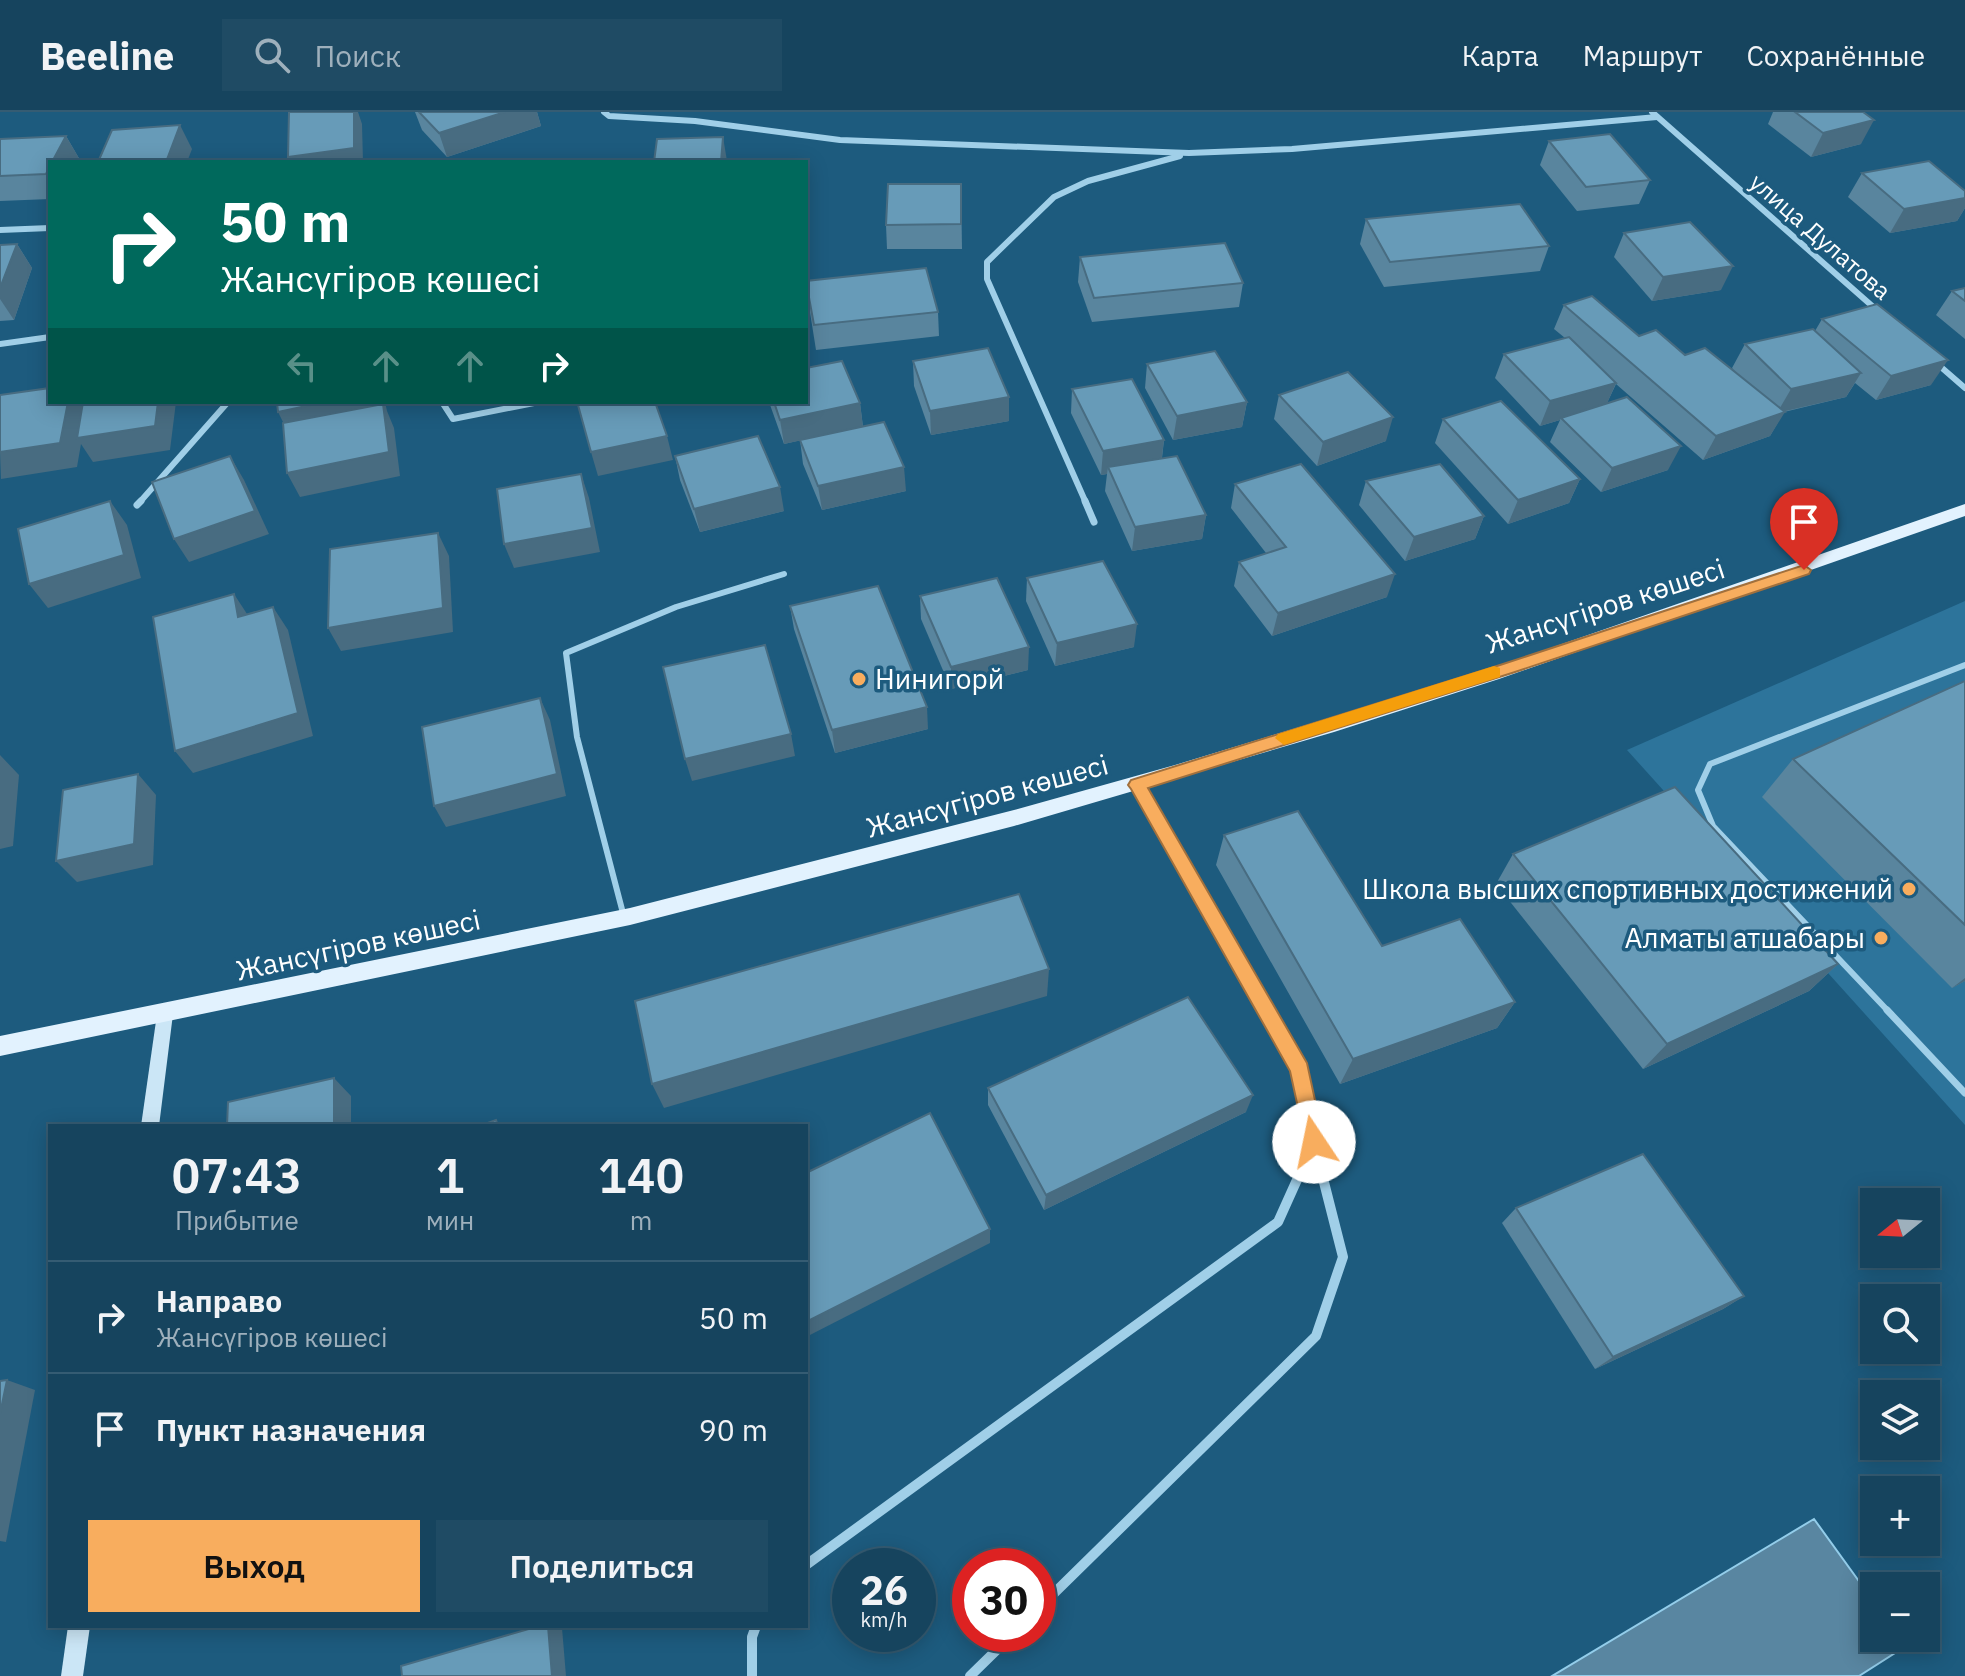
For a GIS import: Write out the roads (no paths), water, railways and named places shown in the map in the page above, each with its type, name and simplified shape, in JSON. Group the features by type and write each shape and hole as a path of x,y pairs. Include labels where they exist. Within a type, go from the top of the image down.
{"main road":[{"name":"Жансүгіров көшесі","path":"0,1046 689,903 1137,785 1506,669 1789,575 1965,510"}],"street":[{"path":"604,112 609,116 695,121 840,140 1189,153 1292,149 1654,115"},
{"name":"улица Дулатова","path":"1654,115 1882,315"},
{"path":"1094,522 987,279 987,262 1054,197 1088,181 1189,153"},
{"path":"0,230 48,228"},
{"path":"0,344 48,337"},
{"path":"1929,357 1965,388"},
{"path":"137,505 226,404"},
{"path":"443,404 453,419 529,404"},
{"path":"1056,1591 1316,1336 1343,1257 1314,1142 1300,1069 1137,785"},
{"path":"150,1124 165,1014"},
{"path":"808,1564 1278,1222 1314,1142"},
{"path":"72,1676 79,1628"},
{"path":"752,1676 752,1637 755,1628"},
{"path":"970,1676 995,1652"}],"lane":[{"path":"624,917 577,737 566,653 676,607 784,574"},
{"path":"1965,665 1710,764 1698,790 1713,826 1965,1093"}],"place":[{"name":"Нинигорй","path":"859,679"},
{"name":"Школа высших спортивных достижений","path":"1909,889"},
{"name":"Алматы атшабары","path":"1881,938"}]}
